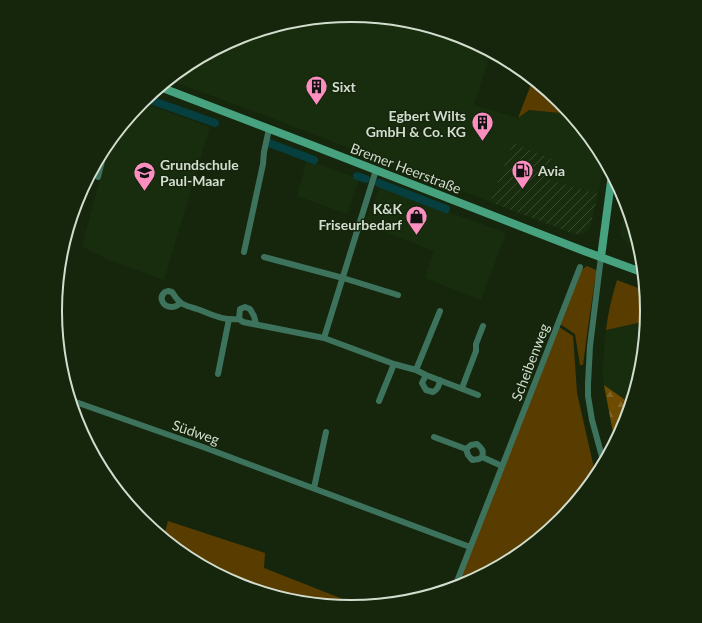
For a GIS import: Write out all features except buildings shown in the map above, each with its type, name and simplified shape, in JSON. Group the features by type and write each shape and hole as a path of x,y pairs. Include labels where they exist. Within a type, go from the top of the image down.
{"street":[{"name":"Bremer Heerstraße","path":"166,89 637,271"},
{"path":"244,252 269,129"},
{"path":"98,177 101,166"},
{"path":"324,338 376,170"},
{"path":"602,456 592,420 588,396 588,384 590,346 611,183"},
{"path":"264,257 343,278 398,295"},
{"name":"Scheibenweg","path":"457,581 580,267"},
{"path":"181,303 219,318 239,320 324,338 394,364 416,370 478,395"},
{"path":"239,320 240,309 245,307 250,309 256,324"},
{"path":"416,370 440,311"},
{"path":"218,374 229,320"},
{"path":"462,388 476,351 476,344 483,326"},
{"path":"379,401 394,364"},
{"path":"426,375 422,383 426,390 433,392 438,389 440,380"},
{"name":"Südweg","path":"76,402 203,447 470,547"},
{"path":"314,488 326,432"},
{"path":"434,437 466,449"},
{"path":"466,449 471,445 477,444 482,449 482,457"},
{"path":"466,449 468,456 472,460 482,457 502,466"}],"shaded area":[{"path":"351,22 389,24 444,37 489,57 474,105 518,118 529,110 562,113 581,135 603,169 598,194 550,180 513,143 490,202 175,82 190,71 223,52 258,37 276,32 313,24"},
{"path":"531,85 562,113 529,110 518,118"},
{"name":"Grundschule Paul-Maar","path":"148,105 210,127 164,280 106,259 82,246 106,158 121,135 146,107"},
{"path":"513,143 554,160 550,180 598,194 590,227 586,232 580,235 574,234 490,202"},
{"path":"307,160 359,179 347,214 297,196"},
{"path":"380,187 506,233 481,300 425,278 434,251 364,224"},
{"path":"623,213 633,247 620,236"},
{"path":"587,266 598,271 595,280 583,365 580,365 575,334 560,324 581,270"},
{"path":"617,280 640,289 640,323 606,330 610,305"},
{"path":"640,323 635,368 626,401 604,385 602,371 606,330"},
{"path":"559,327 573,336 577,393 594,469 569,502 542,529 512,552 496,562 460,580"},
{"path":"168,521 265,553 264,568 347,601 313,599 258,586 206,562 165,533"}],"green space":[{"path":"604,385 626,401 613,434"}],"waterway":[{"path":"153,101 215,123"},
{"path":"269,143 314,160"},
{"path":"357,176 366,179"},
{"path":"379,183 446,209"}],"place":[{"name":"Sixt","path":"316,106"},
{"name":"Egbert Wilts GmbH & Co. KG","path":"482,142"},
{"name":"Avia","path":"523,190"},
{"name":"Grundschule Paul-Maar","path":"144,192"},
{"name":"K&K Friseurbedarf","path":"417,236"}]}
